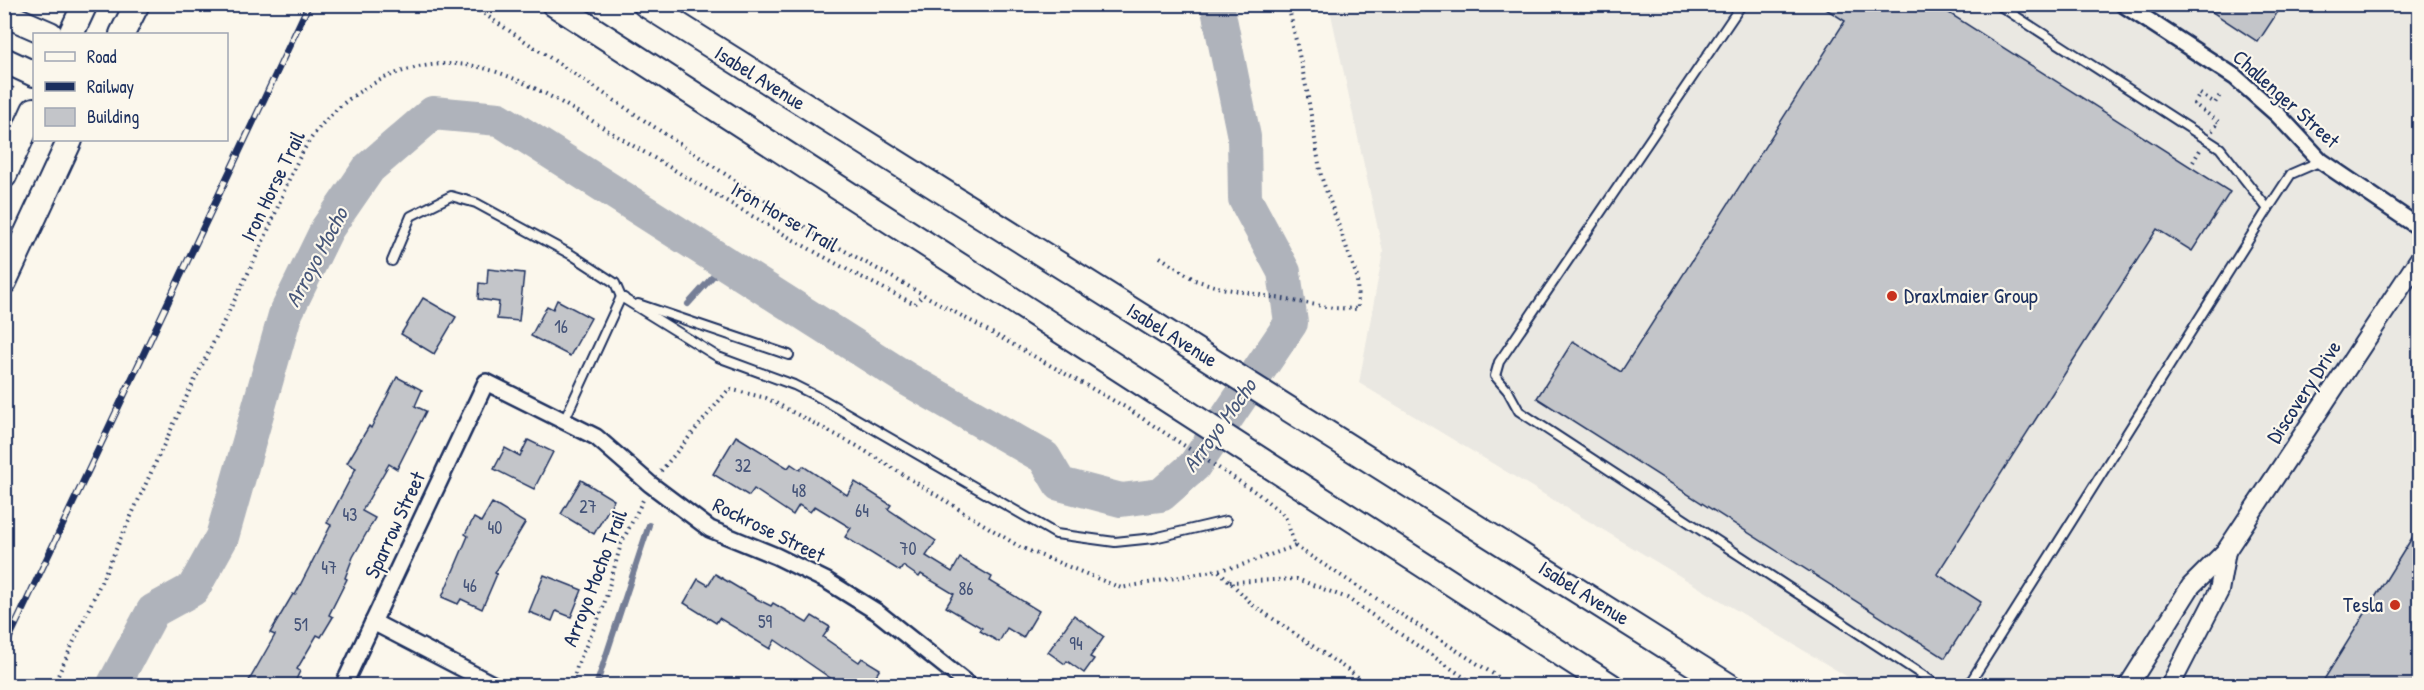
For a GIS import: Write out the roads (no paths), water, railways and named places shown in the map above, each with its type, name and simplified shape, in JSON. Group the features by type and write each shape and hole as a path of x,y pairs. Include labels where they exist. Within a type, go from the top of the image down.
{"main road":[{"path":"70,33 85,4"},
{"path":"122,33 137,4"},
{"path":"554,4 1611,686"},
{"name":"Isabel Avenue","path":"645,4 1729,686"},
{"path":"4,14 48,33"},
{"path":"4,60 33,74"},
{"path":"4,176 33,112"},
{"path":"4,282 70,141"}],"street":[{"name":"Challenger Street","path":"2123,4 2235,77 2278,115 2321,161 2420,228"},
{"name":"Discovery Drive","path":"2128,686 2191,586 2226,551 2420,258"},
{"name":"Rockrose Street","path":"486,382 596,437 650,484 710,529 797,566 827,581 877,612 970,686"},
{"name":"Sparrow Street","path":"343,686 486,382"},
{"name":"Discovery Drive","path":"2170,686 2219,591 2226,551"},
{"path":"373,622 496,686"}],"lane":[{"path":"1742,4 1499,362 1495,376 1508,391 1519,411 1939,686"},
{"path":"1997,4 2220,148 2268,208"},
{"path":"1968,686 2268,208 2291,174 2321,161"},
{"path":"392,261 411,216 451,196 476,203 572,255 615,283 621,297 718,357 794,385 822,399 1056,534 1115,542 1154,538 1226,521"},
{"path":"621,297 789,355"},
{"path":"564,421 621,297"}],"waterway":[{"name":"Arroyo Mocho","path":"113,686 153,611 193,589 222,537 285,315 327,229 369,168 433,113 499,119 907,379 1044,457 1060,484 1121,500 1161,495 1194,466 1291,323 1284,272 1245,199 1244,137 1217,4"},
{"name":"Arroyo Mocho","path":"688,304 725,263"},
{"name":"Arroyo Mocho","path":"596,686 649,525"}],"railway":[{"path":"4,649 309,4"}],"place":[{"name":"Draxlmaier Group","path":"1892,296"},
{"name":"Tesla","path":"2395,605"}]}
